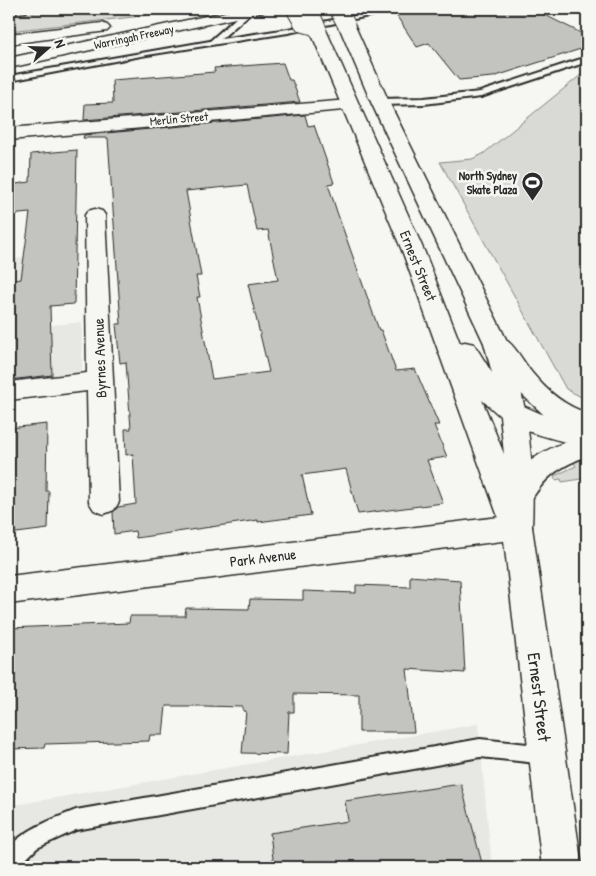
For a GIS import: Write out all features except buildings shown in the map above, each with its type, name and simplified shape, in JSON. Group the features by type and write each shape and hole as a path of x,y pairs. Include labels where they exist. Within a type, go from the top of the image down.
{"main road":[{"path":"9,10 21,9"},
{"path":"9,39 128,24 218,9"},
{"name":"Warringah Freeway","path":"9,63 254,10 271,9"},
{"path":"295,9 303,23 318,29"},
{"name":"Ernest Street","path":"309,9 423,274 518,512"},
{"name":"Ernest Street","path":"338,9 380,102 496,343 506,378 516,436 518,512 546,755 562,867"},
{"name":"Merlin Street","path":"9,134 380,102"},
{"name":"Byrnes Avenue","path":"95,215 104,502"},
{"path":"423,274 492,394 512,411 542,425 587,437"},
{"path":"496,343 541,401 563,414 587,423"},
{"path":"9,391 100,380"},
{"path":"518,512 529,478 546,464 569,452 587,446"},
{"name":"Park Avenue","path":"9,590 518,512"}],"lane":[{"path":"9,79 214,42 288,31 398,9"},
{"path":"214,42 254,10"},
{"path":"380,102 424,100 480,94 587,59"},
{"path":"9,863 18,850 39,834 76,820 480,748 546,755"}],"shaded area":[{"path":"63,9 187,9 9,31 9,16"},
{"path":"587,70 587,400 566,389 440,162 472,159 483,154"},
{"path":"9,219 12,219 10,259 38,257 34,327 82,322 82,375 9,383"},
{"path":"587,456 587,478 562,482 561,479 555,480 554,476 576,466 572,460"},
{"path":"478,724 492,867 9,867 9,806"}],"place":[{"name":"North Sydney Skate Plaza","path":"533,202"}]}
